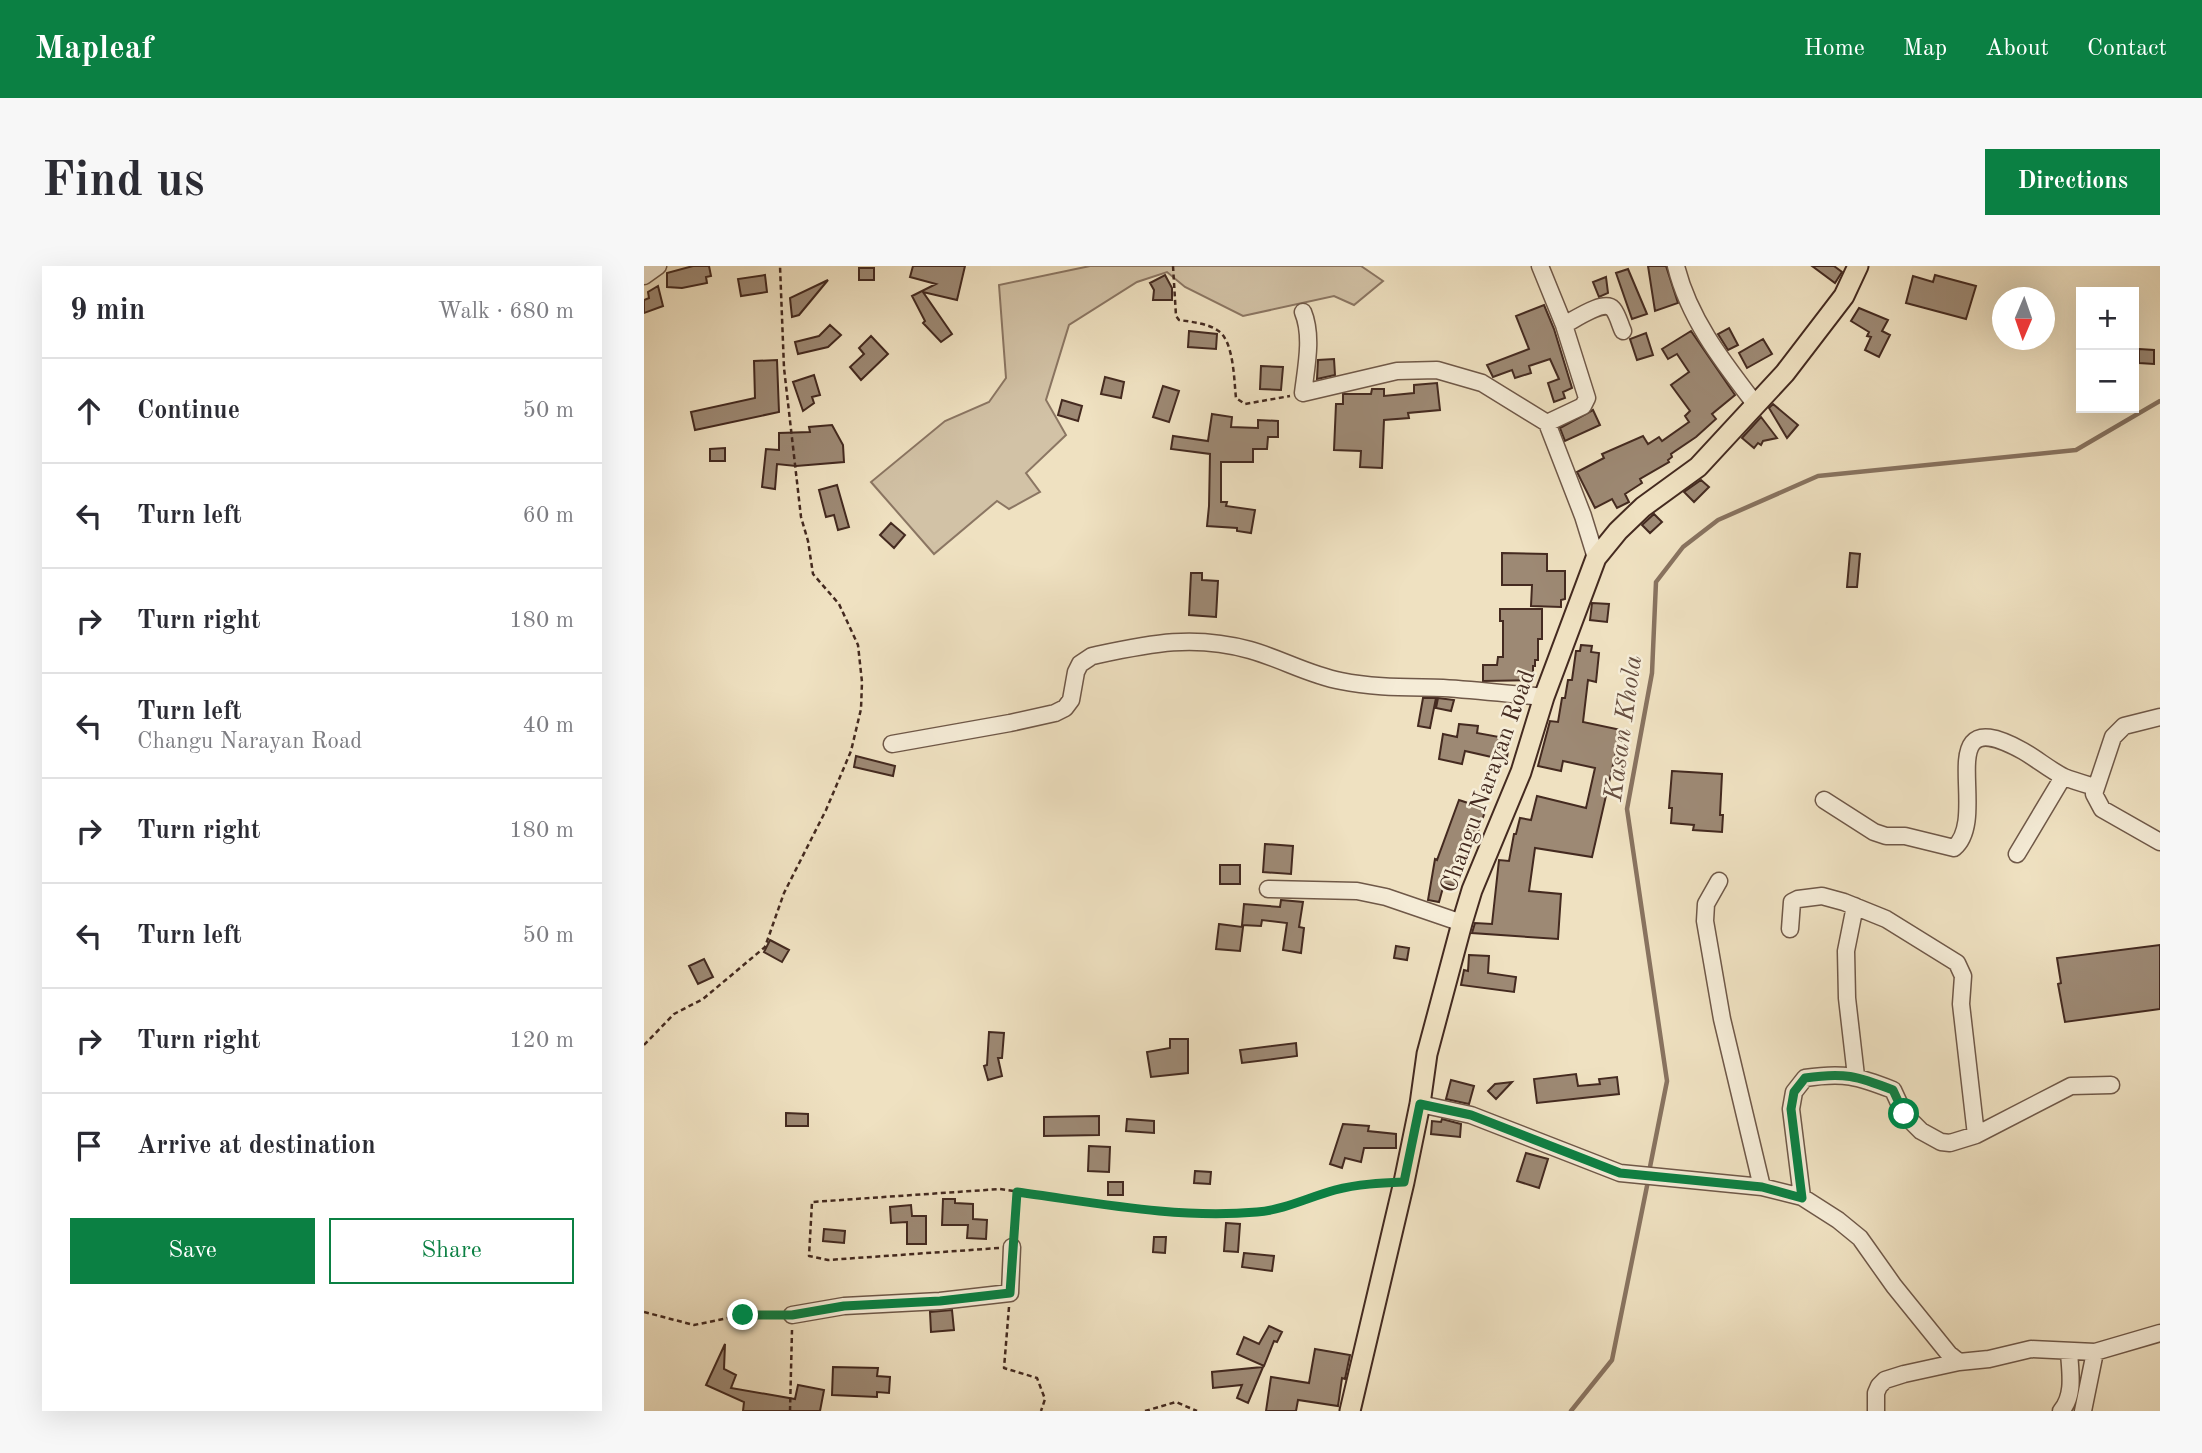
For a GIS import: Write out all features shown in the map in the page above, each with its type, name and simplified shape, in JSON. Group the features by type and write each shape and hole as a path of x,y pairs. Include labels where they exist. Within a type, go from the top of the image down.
{"main road":[{"name":"Changu Narayan Road","path":"1350,1411 1404,1182 1427,1054 1462,923 1472,890 1521,772 1544,697 1596,558 1618,531 1643,507 1698,467 1785,373 1844,296 1858,266"}],"street":[{"path":"644,276 659,266"},
{"path":"1539,266 1564,325 1587,398 1583,406 1548,423"},
{"path":"1676,266 1682,292 1717,355 1756,405"},
{"path":"1564,325 1601,306 1608,306 1613,310 1623,331"},
{"path":"1303,312 1307,321 1303,393 1397,371 1437,370 1482,383 1548,423 1579,503 1596,558"},
{"path":"892,744 1055,713 1065,708 1071,699 1076,672 1080,664 1092,656 1176,640 1216,643 1252,650 1310,674 1343,682 1544,697"},
{"path":"2160,717 2124,726 2113,737 2094,794 2102,808 2160,842"},
{"path":"1824,800 1874,832 1886,836 1905,836 1954,848 1965,834 1968,794 1966,758 1970,745 1976,739 1986,736 1997,738 2063,777 2095,788"},
{"path":"2017,854 2063,777"},
{"path":"1719,881 1706,904 1705,921 1722,1019 1762,1187"},
{"path":"1268,889 1357,891 1386,897 1462,923"},
{"path":"1790,929 1792,902 1822,896 1886,919 1957,962 1964,976 1961,1004 1976,1135"},
{"path":"1855,906 1846,951 1847,998 1856,1076"},
{"path":"1802,1198 1791,1109 1794,1092 1805,1078 1856,1076 1893,1090 1904,1114 1921,1131 1941,1142 1950,1143 1976,1135 2071,1086 2111,1085"},
{"path":"1420,1104 1471,1115 1620,1173 1762,1187 1802,1198 1838,1220 1860,1238 1894,1286 1949,1354 1959,1362"},
{"path":"792,1315 844,1306 940,1301 1010,1293 1013,1247"},
{"path":"1876,1411 1876,1393 1885,1380 1959,1362 1989,1359 2031,1349 2095,1352 2160,1333"},
{"path":"2061,1411 2067,1401 2071,1382 2069,1352"},
{"path":"2083,1411 2095,1352"}],"path":[{"path":"644,1045 674,1014 703,999 765,947 784,892 826,810 851,751 861,709 862,682 858,645 839,604 813,574 801,517 784,368 780,266"},
{"path":"1173,266 1177,316 1179,320 1219,330 1226,338 1231,355 1236,398 1245,404 1303,393"},
{"path":"1017,1192 1013,1247 828,1260 809,1256 811,1202 1000,1189 1159,1213 1216,1215 1262,1212 1335,1190 1404,1182"},
{"path":"1010,1293 1004,1368 1037,1378 1045,1399 1041,1411"},
{"path":"644,1312 694,1325 743,1315 792,1315 790,1411"},
{"path":"1145,1411 1176,1402 1197,1411"}],"shaded area":[{"path":"1090,266 1361,266 1383,281 1354,305 1334,296 1243,316 1185,287 1167,272 1137,282 1069,325 1046,400 1066,435 1026,473 1040,492 1009,509 997,501 934,554 871,482 945,421 989,402 1006,378 999,285"}],"building":[{"path":"693,266 709,266 711,276 706,277 707,283 682,288 667,287 667,273"},
{"path":"913,266 965,266 957,300 923,292 952,334 941,342 923,323 925,321 912,296 936,284 910,277"},
{"path":"1648,266 1666,266 1678,303 1655,311"},
{"path":"1812,266 1834,266 1842,272 1835,283"},
{"path":"859,268 874,268 874,280 859,280"},
{"path":"1628,269 1647,314 1632,319 1616,273"},
{"path":"765,275 767,292 741,296 738,279"},
{"path":"1165,275 1172,288 1172,300 1153,300 1154,290 1150,283"},
{"path":"1935,275 1976,286 1966,319 1906,303 1913,276 1933,282"},
{"path":"1606,277 1608,293 1599,297 1593,282"},
{"path":"828,280 799,315 792,317 790,298"},
{"path":"658,286 663,306 644,313 644,300 649,298 648,292"},
{"path":"1544,305 1572,388 1563,392 1565,398 1554,402 1548,383 1559,379 1550,359 1529,366 1531,373 1515,378 1512,370 1493,377 1487,365 1529,349 1516,316"},
{"path":"1859,308 1888,320 1882,331 1890,335 1879,357 1865,350 1871,337 1867,336 1869,332 1851,321"},
{"path":"830,325 841,335 828,347 798,354 795,342 819,336"},
{"path":"1729,328 1738,345 1728,350 1718,334"},
{"path":"1189,331 1217,334 1216,349 1188,347"},
{"path":"1691,331 1735,395 1712,414 1716,419 1671,454 1669,462 1640,479 1642,483 1625,494 1629,502 1617,508 1612,499 1595,508 1577,472 1604,458 1602,454 1643,436 1648,444 1659,437 1662,441 1689,422 1685,416 1690,411 1671,385 1689,372 1677,354 1668,359 1662,349"},
{"path":"1646,333 1653,355 1637,360 1630,339"},
{"path":"871,336 888,354 861,380 850,367 864,354 859,348"},
{"path":"1763,339 1772,354 1747,368 1739,353"},
{"path":"2139,350 2154,350 2154,364 2139,363"},
{"path":"1334,359 1335,375 1317,379 1318,360"},
{"path":"777,360 779,412 695,430 691,412 755,398 754,361"},
{"path":"1261,366 1283,367 1281,390 1260,389"},
{"path":"814,375 820,395 812,397 814,403 803,411 793,382"},
{"path":"1105,377 1124,382 1121,398 1101,394"},
{"path":"1437,383 1440,410 1408,413 1409,418 1384,420 1382,468 1360,467 1361,451 1334,450 1336,404 1343,404 1343,394 1371,394 1372,389 1384,389 1384,396 1414,393 1414,385"},
{"path":"1163,386 1179,391 1169,422 1153,417"},
{"path":"1062,400 1082,406 1078,421 1058,415"},
{"path":"1773,404 1798,425 1787,438 1769,408"},
{"path":"1593,410 1600,425 1565,441 1560,428"},
{"path":"1212,414 1232,417 1231,427 1258,428 1258,420 1278,421 1278,437 1268,437 1267,449 1253,449 1253,462 1221,462 1221,502 1227,502 1226,506 1255,510 1251,533 1237,531 1237,528 1207,526 1210,454 1171,449 1173,436 1208,441"},
{"path":"1761,417 1777,438 1763,441 1761,445 1758,443 1754,448 1742,438"},
{"path":"832,425 843,445 844,462 796,466 777,464 775,489 762,487 766,449 779,450 779,433 810,432 809,427"},
{"path":"725,448 725,461 710,461 710,449"},
{"path":"1701,480 1709,487 1694,502 1684,492"},
{"path":"837,485 849,527 838,530 834,515 826,517 819,490"},
{"path":"1654,514 1662,522 1650,533 1642,525"},
{"path":"891,523 905,535 894,548 880,535"},
{"path":"1502,553 1547,554 1547,571 1565,571 1565,599 1561,600 1561,607 1531,606 1532,585 1502,585"},
{"path":"1850,553 1860,554 1857,587 1847,587"},
{"path":"1191,573 1202,573 1202,580 1218,581 1216,617 1189,615"},
{"path":"1592,603 1609,604 1607,622 1590,620"},
{"path":"1500,609 1542,609 1542,639 1538,639 1538,660 1535,660 1533,666 1533,680 1483,681 1483,665 1497,665 1498,657 1503,657 1503,621 1500,621"},
{"path":"1581,645 1592,646 1591,652 1599,653 1596,682 1588,680 1583,722 1621,730 1592,857 1535,848 1529,891 1561,894 1558,939 1472,933 1475,923 1492,924 1499,860 1509,861 1520,818 1531,820 1537,796 1586,808 1595,768 1563,761 1561,771 1538,766 1550,721 1558,722 1568,680 1572,680 1576,651 1580,651"},
{"path":"1423,698 1436,698 1430,728 1418,726"},
{"path":"1438,698 1454,700 1451,711 1436,708"},
{"path":"1459,724 1478,726 1477,733 1510,739 1505,760 1465,751 1462,764 1439,759 1443,734 1457,737"},
{"path":"856,756 895,766 893,776 854,767"},
{"path":"1672,771 1722,774 1722,832 1693,830 1694,825 1671,823 1672,808 1669,808"},
{"path":"1459,800 1486,809 1476,837 1472,835 1464,856 1462,855 1455,886 1444,884 1439,902 1428,900 1435,859 1437,860"},
{"path":"1265,844 1293,846 1291,874 1263,872"},
{"path":"1220,865 1240,865 1240,884 1220,884"},
{"path":"1281,900 1303,902 1299,927 1304,928 1301,953 1283,950 1287,923 1262,920 1261,926 1242,925 1244,904 1280,907"},
{"path":"1219,924 1243,927 1240,951 1216,949"},
{"path":"770,940 789,950 782,962 764,952"},
{"path":"2160,945 2160,1009 2065,1022 2058,984 2061,983 2057,958"},
{"path":"1396,946 1409,948 1407,960 1394,958"},
{"path":"1469,955 1489,956 1488,973 1516,977 1514,992 1461,985 1464,970 1468,971"},
{"path":"704,959 713,977 698,984 689,966"},
{"path":"989,1032 1004,1033 1002,1058 998,1058 1002,1076 988,1080 984,1066 987,1065"},
{"path":"1170,1039 1188,1039 1188,1073 1151,1077 1147,1052 1170,1048"},
{"path":"1296,1043 1297,1056 1242,1063 1240,1050"},
{"path":"1576,1074 1578,1086 1600,1084 1599,1079 1617,1077 1619,1094 1537,1103 1534,1079"},
{"path":"1451,1080 1474,1086 1469,1104 1446,1099"},
{"path":"1512,1082 1496,1099 1488,1091 1495,1084"},
{"path":"786,1113 808,1114 808,1126 786,1126"},
{"path":"1099,1116 1099,1135 1044,1136 1044,1117"},
{"path":"1127,1119 1154,1121 1154,1133 1126,1131"},
{"path":"1442,1119 1461,1124 1460,1137 1431,1134 1432,1121 1441,1122"},
{"path":"1343,1124 1369,1126 1368,1131 1396,1134 1396,1148 1364,1148 1361,1162 1345,1158 1342,1168 1330,1164"},
{"path":"1089,1146 1110,1147 1109,1172 1088,1171"},
{"path":"1526,1153 1548,1159 1539,1188 1517,1181"},
{"path":"1195,1171 1211,1172 1210,1184 1194,1183"},
{"path":"1108,1182 1123,1182 1123,1195 1108,1195"},
{"path":"943,1199 973,1204 973,1219 987,1220 986,1239 967,1238 968,1225 942,1225"},
{"path":"911,1205 912,1216 926,1216 926,1244 907,1244 907,1222 891,1223 890,1207"},
{"path":"1226,1223 1240,1224 1238,1252 1224,1251"},
{"path":"824,1229 845,1231 844,1243 823,1241"},
{"path":"1154,1237 1166,1237 1165,1253 1153,1252"},
{"path":"1244,1253 1274,1256 1272,1271 1242,1267"},
{"path":"952,1310 954,1330 931,1332 930,1312"},
{"path":"1269,1326 1282,1332 1277,1342 1274,1341 1264,1366 1237,1354 1244,1337 1259,1344"},
{"path":"725,1344 724,1369 736,1375 731,1388 795,1399 798,1385 824,1390 820,1411 743,1411 744,1402 706,1385"},
{"path":"1315,1349 1350,1355 1345,1379 1342,1378 1338,1406 1298,1400 1296,1411 1266,1411 1271,1377 1309,1383"},
{"path":"833,1367 878,1368 877,1376 890,1377 889,1393 877,1392 877,1397 832,1395"},
{"path":"1263,1367 1248,1403 1237,1398 1242,1385 1213,1388 1212,1372"}],"waterway":[{"name":"Kasan Khola","path":"1649,1172 1667,1081 1627,809 1652,673 1656,582 1683,547 1718,520 1818,476 2076,450 2160,401"},
{"name":"Kasan Khola","path":"1571,1411 1612,1360 1648,1181"}],"route":[{"path":"743,1315 792,1315 844,1306 940,1301 1010,1293 1017,1192 1159,1213 1216,1215 1262,1212 1335,1190 1404,1182 1420,1104 1471,1115 1620,1173 1762,1187 1802,1198 1791,1109 1794,1092 1805,1078 1856,1076 1893,1090 1904,1114"}]}
